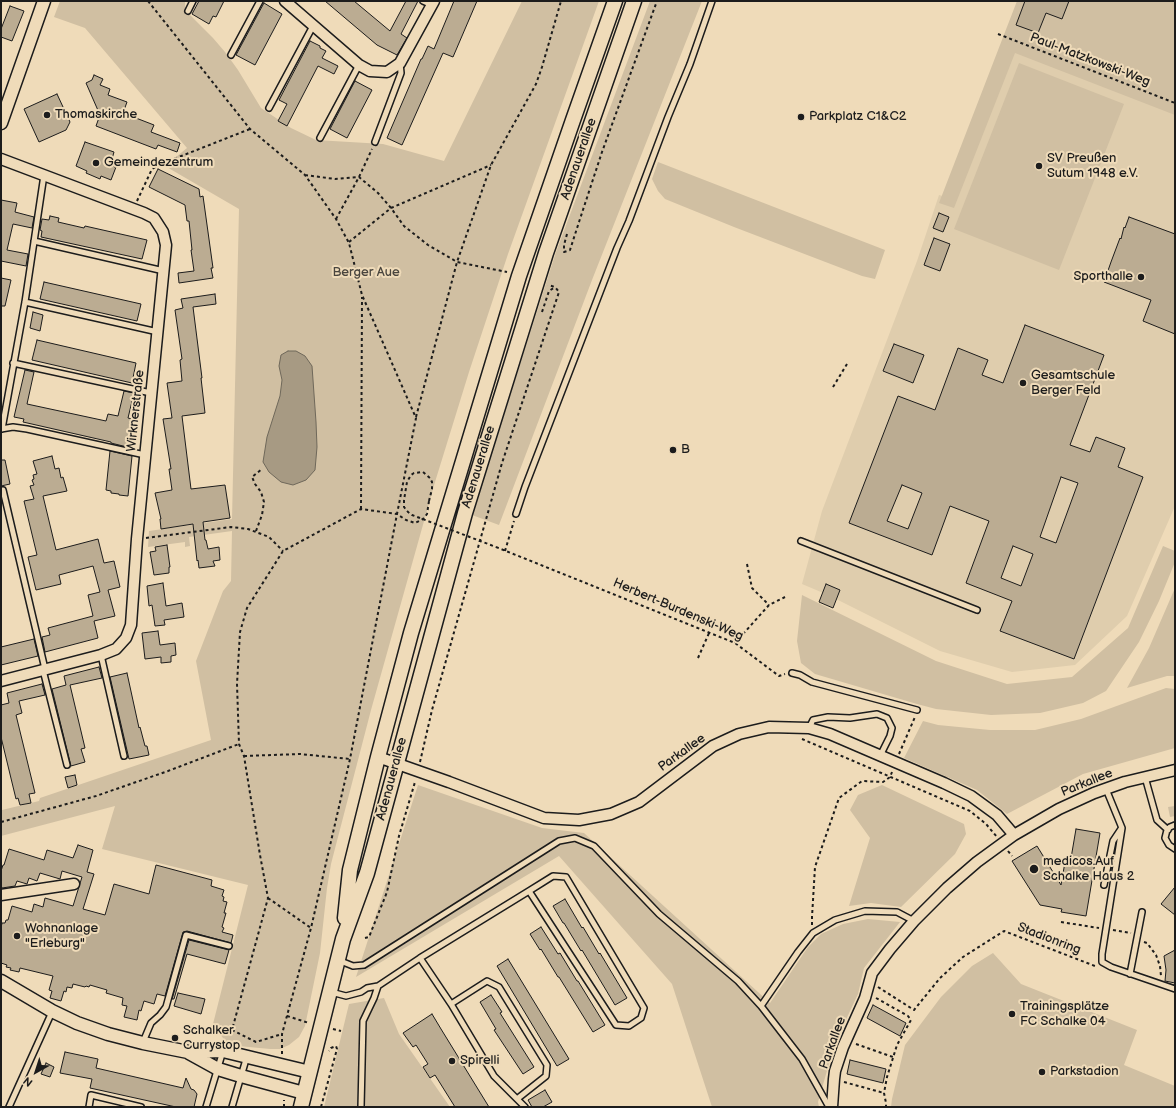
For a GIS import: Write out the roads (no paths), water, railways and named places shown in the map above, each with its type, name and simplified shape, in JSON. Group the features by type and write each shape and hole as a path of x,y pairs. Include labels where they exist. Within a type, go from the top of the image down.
{"main road":[{"name":"Adenauerallee","path":"343,939 350,870 411,633 519,276 572,120 615,1"},
{"name":"Adenauerallee","path":"301,1107 343,939 367,874 465,513 537,282 634,1"}],"street":[{"path":"1,123 44,1"},
{"path":"285,1 359,65 370,71 387,72 400,63 430,2"},
{"name":"Wirknerstraße","path":"1,159 154,218 163,232 166,246 137,539 131,625 126,638 116,649 1,681"},
{"name":"Parkallee","path":"378,757 544,818 579,820 611,814 639,802 713,746 739,734 769,727 810,728 830,734 971,796 997,815 1014,835"},
{"name":"Parkallee","path":"830,1107 834,1079 843,1047 866,992 872,973 914,921 977,862 1014,835 1059,809 1106,789 1126,782 1175,770"},
{"path":"1,895 74,884"},
{"path":"1,980 52,1011 108,1034 188,1052 223,1050 310,1072"},
{"path":"188,1052 218,1068 241,1076 304,1093"}],"lane":[{"path":"188,11 194,1"},
{"path":"231,55 260,1"},
{"path":"516,514 617,248 690,64 712,1"},
{"path":"269,108 313,26"},
{"path":"375,142 402,73 400,63"},
{"path":"320,138 359,65"},
{"path":"44,175 24,302 1,429 13,427 27,429 145,455"},
{"path":"34,241 164,271"},
{"path":"24,302 158,332"},
{"path":"13,363 151,393"},
{"path":"3,490 67,765"},
{"path":"802,541 977,610"},
{"path":"100,654 124,756"},
{"path":"792,673 800,675 812,682 917,710"},
{"path":"810,728 813,720 828,717 850,718 877,714 887,718 892,728 890,736 880,756"},
{"path":"1145,777 1156,820 1168,830"},
{"path":"1106,789 1122,828 1102,962 1111,967 1175,990"},
{"path":"1175,825 1168,830 1166,834 1166,842 1175,849"},
{"path":"1104,885 1113,841 1122,828"},
{"path":"338,960 353,966 364,965 559,841 575,838 594,846 659,914 738,982 761,1006 802,1059 830,1107"},
{"path":"330,992 346,996 361,992 367,988 378,986 420,958 553,876 566,877 644,1008 641,1018 629,1026 616,1025 529,891"},
{"path":"761,1006 813,933 835,920 866,911 897,912 914,921"},
{"path":"1130,974 1142,912"},
{"path":"143,1043 151,1023 160,1016 166,1007 186,935 229,946"},
{"path":"420,958 451,1004 494,1076 525,1107"},
{"path":"451,1004 487,981 499,987 547,1065 546,1076 517,1099"},
{"path":"361,1107 363,1021 378,986"},
{"path":"9,1107 52,1011"},
{"path":"206,1107 223,1050"},
{"path":"232,1107 247,1056"},
{"path":"89,1107 91,1095 139,1107"}],"place":[{"name":"Thomaskirche","path":"47,115"},
{"name":"Parkplatz C1&C2","path":"801,117"},
{"name":"Gemeindezentrum","path":"96,163"},
{"name":"SV Preußen Sutum 1948 e.V.","path":"1039,166"},
{"name":"Sporthalle","path":"1141,277"},
{"name":"Gesamtschule Berger Feld","path":"1023,383"},
{"name":"B","path":"673,450"},
{"name":"medicos.Auf Schalke Haus 2","path":"1034,869"},
{"name":"Wohnanlage \"Erleburg\"","path":"17,936"},
{"name":"Trainingsplätze FC Schalke 04","path":"1012,1014"},
{"name":"Schalker Currystop","path":"175,1038"},
{"name":"Spirelli","path":"452,1061"},
{"name":"Parkstadion","path":"1042,1072"}],"park label":[{"name":"Berger Aue","path":"366,273"}]}
